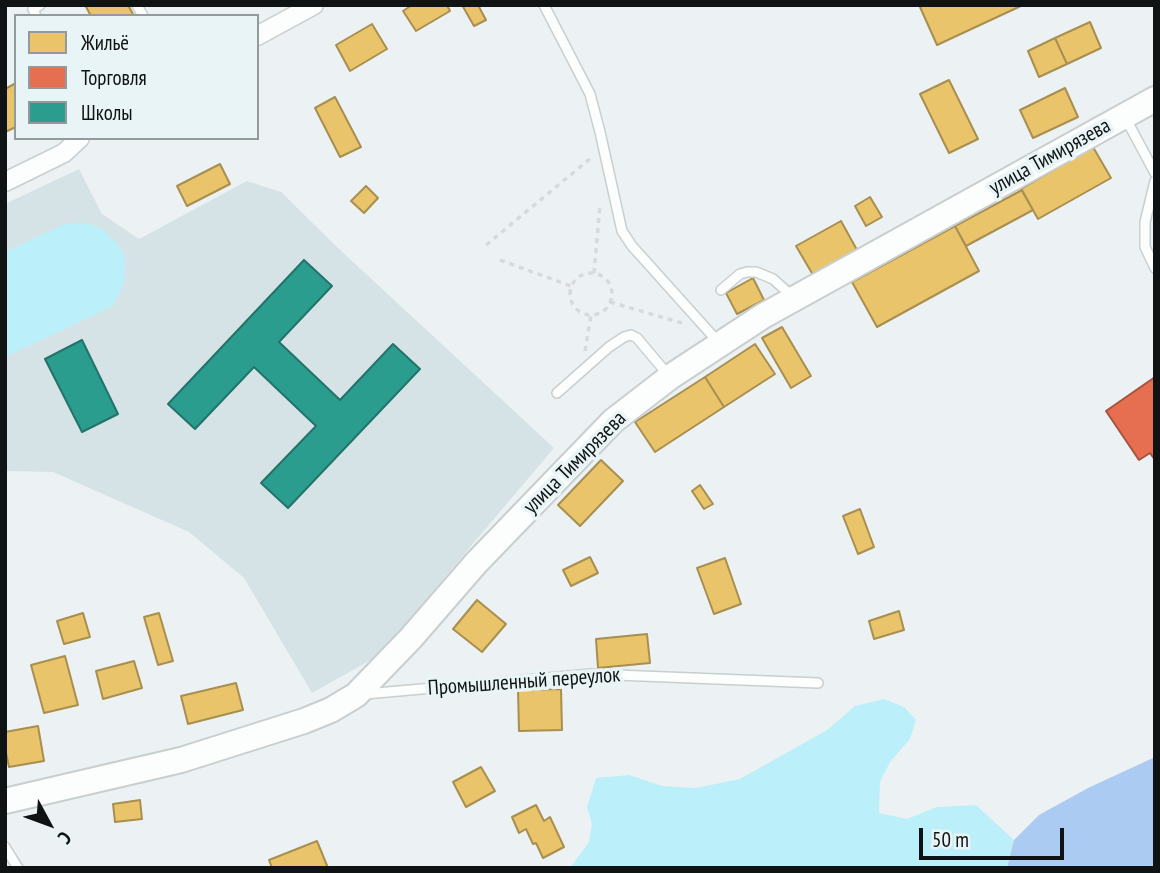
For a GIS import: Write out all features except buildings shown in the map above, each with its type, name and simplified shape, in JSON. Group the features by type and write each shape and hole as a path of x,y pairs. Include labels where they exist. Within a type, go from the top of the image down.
{"main road":[{"name":"улица Тимирязева","path":"5,801 181,760 304,721 331,710 356,695 411,638 476,563 613,421 670,377 713,337 762,316 1155,99"}],"street":[{"path":"259,35 314,5"},
{"path":"5,182 64,153 78,140"}],"lane":[{"path":"544,5 590,94 622,231 632,246 713,337"},
{"path":"1124,116 1155,173"},
{"path":"1155,181 1145,222 1145,247 1155,268"},
{"path":"721,290 740,274 756,272 773,279 794,298"},
{"path":"557,393 593,360 624,337 631,335 637,338 670,377"},
{"name":"Промышленный переулок","path":"356,695 591,674 818,683"},
{"path":"5,847 18,868"}],"path":[{"path":"486,245 604,148"},
{"path":"594,273 601,195"},
{"path":"500,260 571,286"},
{"path":"594,273 610,284 610,302 598,314 584,314 573,306 569,293 580,275 594,273"},
{"path":"610,302 713,337"},
{"path":"585,351 591,315"}],"shaded area":[{"path":"79,169 102,214 139,239 247,181 281,192 554,448 378,656 312,693 244,578 189,532 53,472 5,471 5,204"},
{"path":"77,223 102,229 122,251 125,258 125,275 113,306 5,357 5,252 65,224"},
{"path":"884,699 904,707 916,720 910,739 890,762 880,782 879,813 907,819 937,807 976,805 1014,840 1007,868 570,868 589,842 592,824 587,807 596,778 629,775 662,786 696,788 740,779 827,730 855,706"},
{"path":"1155,757 1155,868 1007,868 1014,840 1039,815 1088,788"}]}
